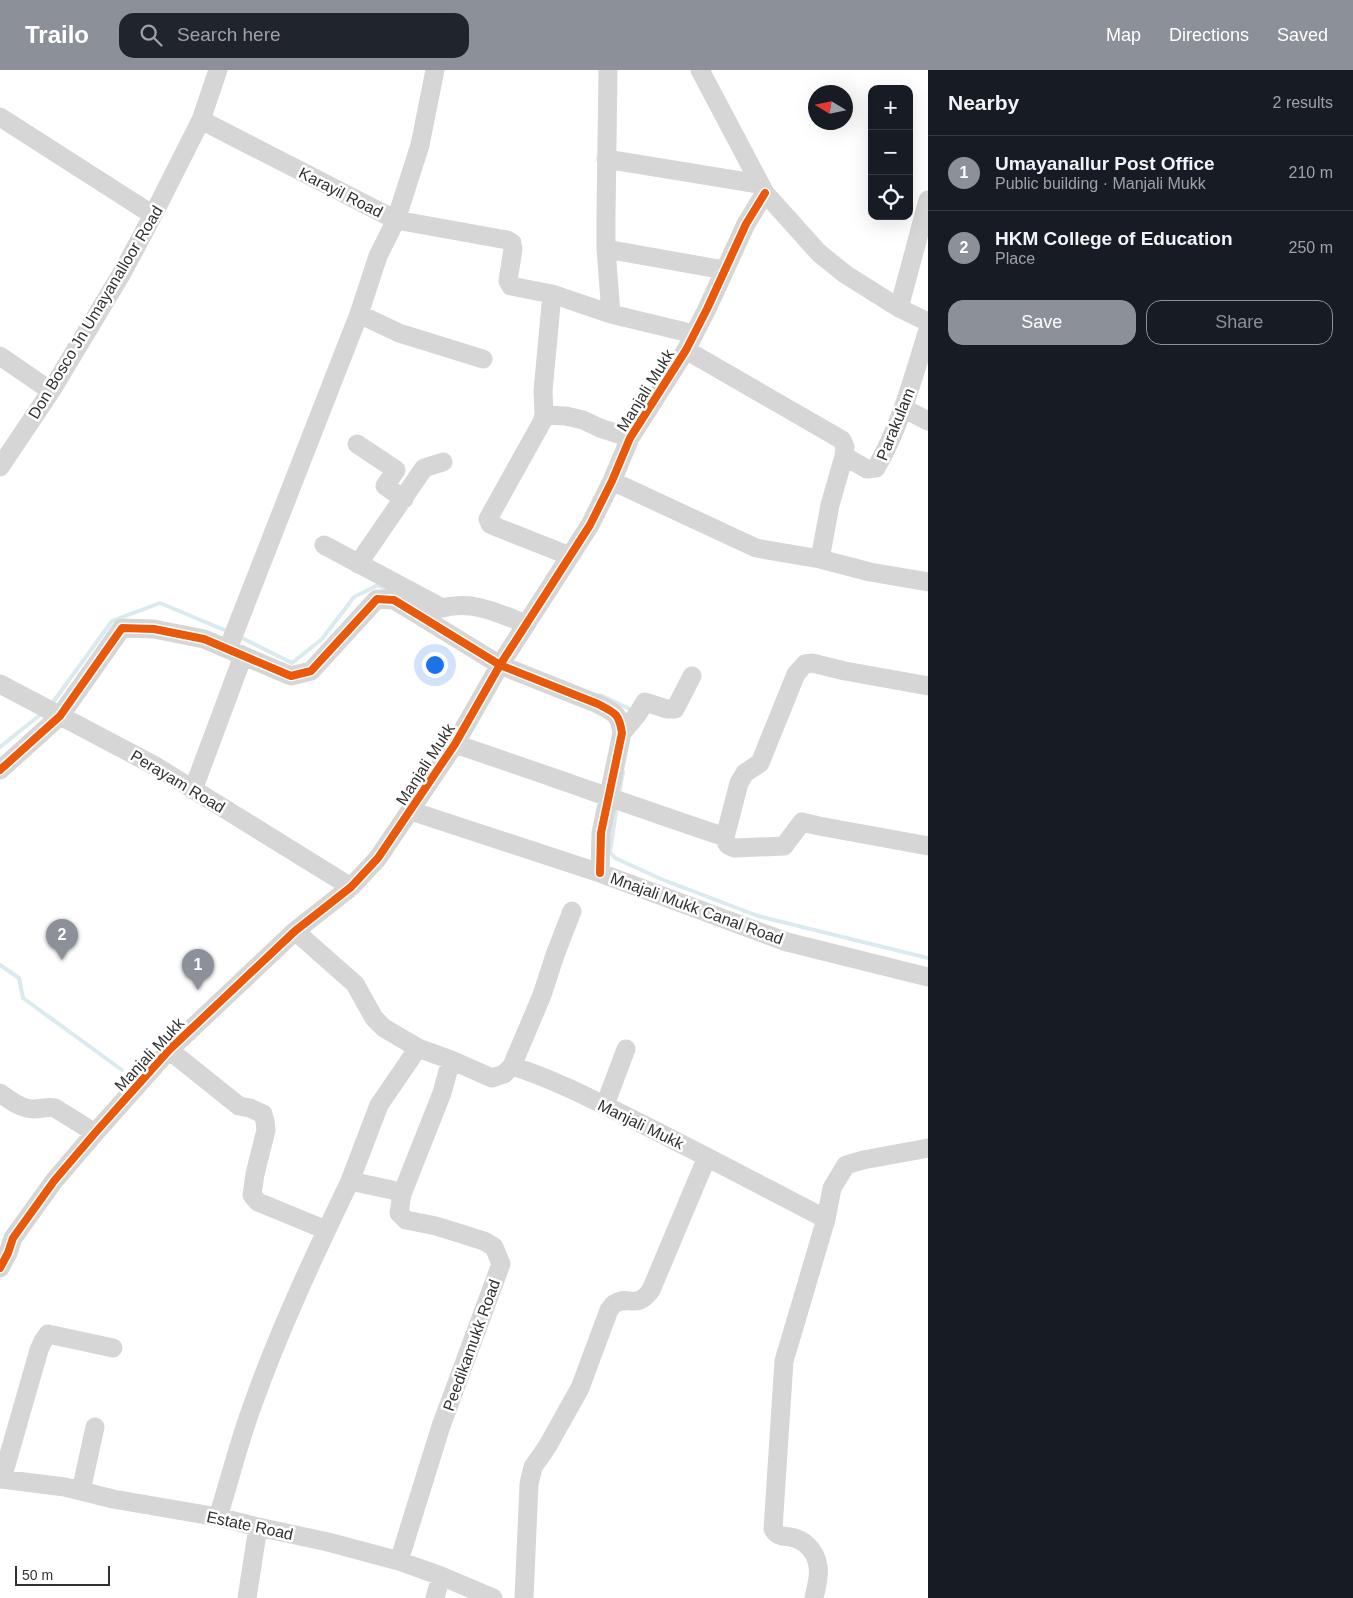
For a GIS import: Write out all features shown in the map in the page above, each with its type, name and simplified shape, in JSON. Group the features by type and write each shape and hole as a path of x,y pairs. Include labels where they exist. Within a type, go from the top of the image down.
{"street":[{"name":"Don Bosco Jn Umayanalloor Road","path":"0,467 52,391 122,273 201,120 218,70"},
{"name":"Karayil Road","path":"201,120 396,220 420,145 434,70"},
{"path":"608,70 606,250 611,314"},
{"path":"700,70 762,189 819,253 845,274 899,308 928,322"},
{"path":"0,117 153,215"},
{"path":"606,158 762,189"},
{"name":"Manjali Mukk","path":"0,1268 8,1254 6,1233 168,1050 295,931 351,887 378,858 455,744 500,665 590,525 612,481 630,438 690,342 707,309 762,189"},
{"path":"899,308 928,200"},
{"path":"194,790 236,652 359,314 378,256 396,220 507,240 512,243 513,249 508,281 511,286 552,294 690,342 842,440 845,447 844,456 830,505 820,559"},
{"path":"606,250 724,270"},
{"path":"552,294 542,422 488,519 490,524 570,556"},
{"path":"359,314 399,333 483,359"},
{"name":"Parakulam","path":"844,456 867,469 876,468 903,408 928,330"},
{"path":"0,356 52,391"},
{"path":"903,408 928,420"},
{"path":"544,414 583,420 630,438"},
{"path":"357,444 396,470 385,486 404,499"},
{"path":"358,564 424,468 443,462"},
{"path":"612,481 756,548 820,559 870,572 928,582"},
{"path":"324,545 442,608 455,605 477,606 526,624"},
{"path":"0,770 60,716 122,628 162,630 204,639 290,676 312,671 377,599 394,600 500,665 598,704 618,717 622,733 601,833 600,873"},
{"path":"928,686 812,663 805,664 796,674 760,763 745,773 739,783 725,837 729,847 735,848 784,846 802,822 928,846"},
{"path":"622,733 637,715 644,702 667,709 675,709 692,676"},
{"name":"Perayam Road","path":"0,684 157,767 351,887"},
{"path":"455,744 725,837"},
{"name":"Mnajali Mukk Canal Road","path":"411,811 600,873 788,942 928,977"},
{"path":"295,931 355,984 374,1018 384,1028 418,1048 492,1078 504,1074 512,1066 542,995 572,911"},
{"path":"218,1517 259,1388 326,1230 350,1181 379,1105 418,1048"},
{"path":"605,1105 626,1049"},
{"path":"168,1050 239,1106 250,1108 263,1114 266,1121 266,1130 252,1195 258,1202 326,1230"},
{"path":"350,1181 402,1194 442,1093 451,1060"},
{"name":"Manjali Mukk","path":"512,1066 532,1072 605,1105 707,1156 826,1220"},
{"path":"0,1093 24,1108 32,1109 48,1106 55,1108 95,1133"},
{"path":"814,1598 818,1567 811,1548 802,1540 780,1536 773,1529 784,1361 826,1220 832,1188 846,1165 928,1148"},
{"path":"524,1598 529,1484 533,1467 547,1447 580,1388 609,1310 614,1304 624,1300 636,1302 645,1299 651,1290 707,1156"},
{"name":"Peedikamukk Road","path":"400,1561 441,1426 501,1264 494,1247 484,1241 436,1226 406,1220 399,1213 402,1194"},
{"path":"1,1479 39,1350 48,1334 114,1348"},
{"path":"81,1491 95,1427"},
{"name":"Estate Road","path":"1,1479 65,1487 113,1499 218,1517 328,1542 400,1561 492,1598"},
{"path":"247,1598 258,1527"},
{"path":"435,1598 441,1576"}],"waterway":[{"path":"240,637 292,663 322,639 354,597 378,585 390,592"},
{"path":"51,705 112,621 160,603 229,632"},
{"path":"600,695 630,709 630,714"},
{"path":"0,747 40,715"},
{"path":"619,794 623,772"},
{"path":"617,805 610,852 615,858 661,879 758,916 928,958"},
{"path":"0,965 19,978 23,998 122,1070"}],"cycle path":[{"path":"0,1268 13,1238 54,1181 169,1050 295,931 351,887 378,858 455,744 500,665 590,525 612,481 630,438 686,350 746,224 765,193"},
{"path":"0,770 60,716 122,628 154,629 204,639 291,676 311,671 377,599 394,600 500,665 598,704 618,717 622,733 601,833 600,873"}],"place":[{"name":"HKM College of Education","path":"62,960"},
{"name":"Umayanallur Post Office","path":"198,990"}]}
